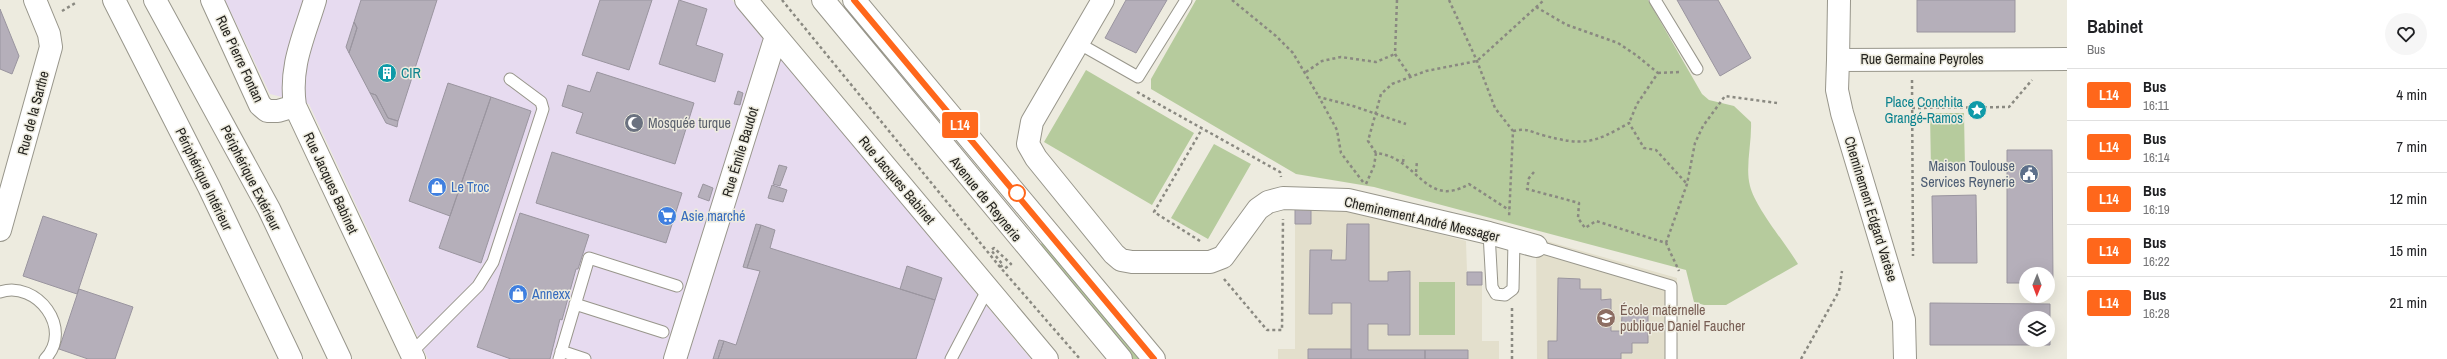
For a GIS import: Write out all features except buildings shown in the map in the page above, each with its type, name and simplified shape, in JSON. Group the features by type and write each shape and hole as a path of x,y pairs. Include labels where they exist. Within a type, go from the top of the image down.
{"main road":[{"name":"Rue de la Sarthe","path":"0,228 50,47 49,34 35,0"},
{"name":"Périphérique Intérieur","path":"114,0 209,187 291,359"},
{"name":"Périphérique Extérieur","path":"155,0 269,209 340,359"},
{"name":"Rue Pierre Fontan","path":"212,0 260,105 267,111 278,112 295,106"},
{"name":"Rue Jacques Babinet","path":"315,0 294,68 292,88 295,106 412,356"},
{"name":"Rue Jacques Babinet","path":"746,0 1047,359"},
{"name":"Avenue de Reynerie","path":"823,0 1121,359"},
{"name":"Avenue de Reynerie","path":"854,0 1154,359"},
{"path":"1103,0 1032,122 1028,144 1033,154 1079,212 1121,260 1132,262 1208,253"},
{"path":"1838,60 1839,0"},
{"name":"Rue Émile Baudot","path":"675,359 776,36"},
{"name":"Rue Germaine Peyroles","path":"1838,60 2067,59"},
{"name":"Cheminement Edgard Varèse","path":"1838,60 1838,90 1842,113 1904,320 1905,359"},
{"name":"Cheminement André Messager","path":"1208,253 1223,257 1258,210 1268,202 1284,198 1348,200 1364,194 1536,246"}],"lane":[{"path":"1078,43 1138,77 1186,0"},
{"path":"1654,0 1697,69"},
{"path":"412,356 478,286 493,262 543,109 541,102 510,79"},
{"path":"1504,237 1513,289 1505,295 1496,294 1492,287 1504,237"},
{"path":"1536,246 1671,286 1671,359"},
{"path":"585,359 560,355 589,258 677,286"},
{"path":"0,292 7,290 23,291 38,298 49,309 55,325 54,341 45,359"},
{"path":"951,359 979,305 991,292"},
{"path":"575,304 663,332"}],"path":[{"path":"782,0 1000,267 1080,359"},
{"path":"1232,0 1276,36 1293,53 1306,72 1337,130 1341,153 1364,194"},
{"path":"1397,0 1395,54 1410,76"},
{"path":"1449,0 1477,60 1495,108 1513,131 1509,210 1504,237"},
{"path":"1364,194 1374,166 1376,153 1368,142 1381,94 1392,84 1410,76 1477,60 1544,0"},
{"path":"1536,8 1567,25 1618,43 1658,73 1697,69"},
{"path":"1306,72 1322,61 1341,58 1376,62 1395,54"},
{"path":"1513,131 1526,129 1567,142 1592,142 1629,123 1637,104 1658,73"},
{"path":"1912,76 1913,256"},
{"path":"1912,108 2008,107 2035,77"},
{"path":"1134,91 1280,172 1281,182"},
{"path":"1678,271 1666,243 1687,184 1695,143 1703,126 1725,96 1776,103"},
{"path":"1319,97 1376,113 1406,124"},
{"path":"1629,123 1644,148 1656,150 1687,184"},
{"path":"1202,129 1154,212 1208,253 1267,330 1282,330 1284,214"},
{"path":"1376,153 1389,154 1403,162 1416,172 1432,189 1444,192 1457,191 1469,184 1509,210"},
{"path":"1403,162 1404,156"},
{"path":"1416,172 1417,161"},
{"path":"1534,172 1529,178 1527,189 1579,203 1578,218 1585,228 1596,221 1666,243"},
{"path":"1000,267 1003,265 991,250 994,248 1011,264 1003,270"},
{"path":"1801,359 1839,292 1842,271"},
{"path":"1512,359 1513,289"}],"shaded area":[{"path":"225,0 732,0 1031,359 428,359 309,104 270,94"},
{"path":"1295,209 1344,209 1466,241 1467,272 1482,272 1482,341 1499,341 1499,359 1278,359 1278,349 1295,349"},
{"name":"École maternelle publique Daniel Faucher","path":"1536,238 1677,278 1676,359 1537,359"}],"green space":[{"path":"1196,0 1648,0 1702,94 1709,100 1734,106 1751,122 1748,163 1750,186 1753,195 1764,215 1798,264 1726,305 1704,305 1694,302 1686,270 1374,187 1296,174 1151,89 1151,79"},
{"path":"1086,70 1194,133 1152,205 1044,142"},
{"path":"1930,113 1964,113 1965,170 1931,170"},
{"path":"1214,144 1251,164 1208,239 1171,218"},
{"path":"1049,238 1149,359 1131,359 1038,246"},
{"path":"1419,282 1455,282 1455,335 1419,335"}],"bus line":[{"name":"L14","path":"854,0 1051,233 1154,359"}],"place":[{"name":"CIR","path":"387,73"},
{"name":"Place Conchita Grangé-Ramos","path":"1977,110"},
{"name":"Mosquée turque","path":"634,123"},
{"name":"Maison Toulouse Services Reynerie","path":"2029,174"},
{"name":"Le Troc","path":"437,187"},
{"name":"Asie marché","path":"667,216"},
{"name":"Annexx","path":"518,294"},
{"name":"École maternelle publique Daniel Faucher","path":"1606,318"}]}
